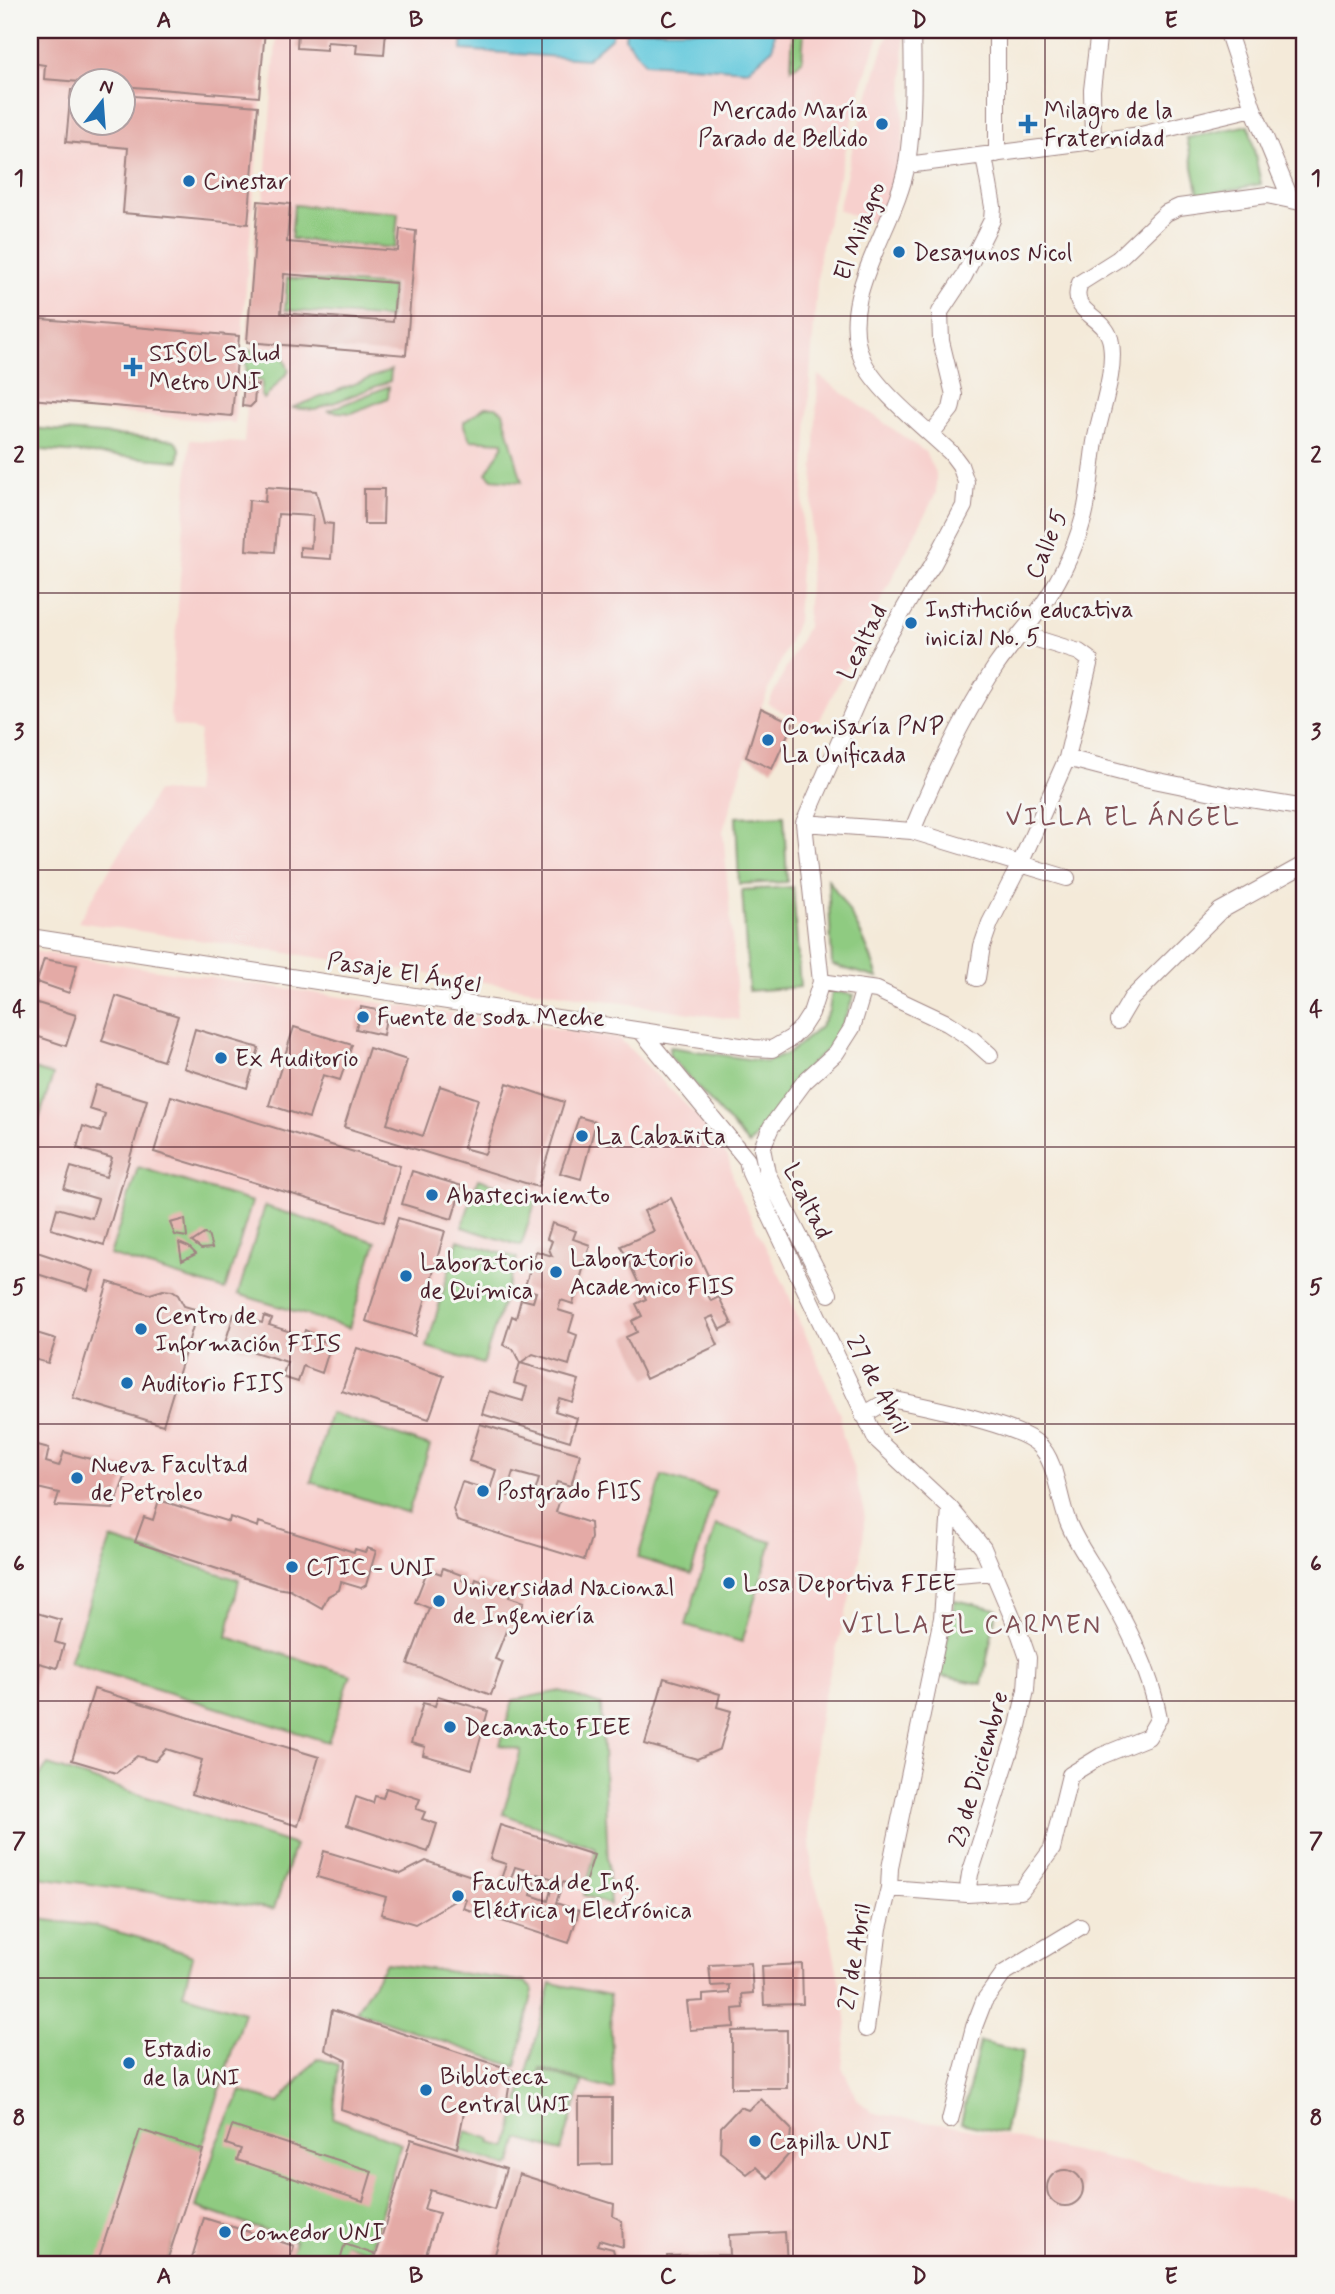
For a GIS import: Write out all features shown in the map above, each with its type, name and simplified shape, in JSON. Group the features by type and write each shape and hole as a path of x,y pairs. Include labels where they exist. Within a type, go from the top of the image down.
{"street":[{"name":"El Milagro","path":"912,30 913,100 907,165 886,228 861,283 855,320 856,343 864,364 877,381 951,453"},
{"path":"931,434 951,409 954,395 941,341 940,312 964,276 992,220 990,155 997,30"},
{"path":"1093,143 1093,90 1099,30"},
{"path":"1227,30 1253,108 1298,201"},
{"path":"907,165 1093,143 1141,135 1253,108"},
{"name":"Calle 5","path":"912,831 983,688 1052,592 1069,560 1085,512 1112,353 1108,332 1103,324 1080,307 1077,296 1080,283 1124,254 1166,213 1187,205 1258,196 1275,196 1298,201"},
{"name":"Lealtad","path":"772,1049 791,1038 802,1027 811,1013 821,982 804,823 877,656 932,566 964,506 966,482 960,465 951,453"},
{"path":"977,978 982,946 990,923 1020,864 1067,758 1090,660 1079,652 1021,634"},
{"path":"1067,758 1157,780 1305,808"},
{"path":"804,823 912,831 1067,878"},
{"path":"1118,1021 1131,999 1220,911 1305,864"},
{"name":"Pasaje El Ángel","path":"30,937 772,1049"},
{"path":"821,982 877,990 947,1023 990,1055"},
{"name":"Lealtad","path":"829,1294 766,1173 762,1148 771,1127 805,1081 836,1053 852,1028 864,988"},
{"name":"27 de Abril","path":"641,1031 747,1160 750,1173 876,1439 950,1508 943,1618 890,1868 866,2029"},
{"path":"863,1415 891,1399 1014,1431 1038,1443 1052,1464 1056,1487 1068,1523 1120,1615 1153,1685 1159,1718 1148,1737 1101,1756 1070,1775 1052,1849 1021,1891 967,1894 889,1888"},
{"name":"23 de Diciembre","path":"950,1508 983,1548 1028,1658 1026,1690 1018,1726 970,1874 967,1894"},
{"path":"946,1576 994,1572"},
{"path":"950,2120 974,2027 984,2001 1004,1973 1080,1927"}],"shaded area":[{"path":"30,30 267,30 235,423 30,405"},
{"path":"277,30 881,30 861,87 819,258 797,622 761,708 723,831 739,1020 78,922 157,791 194,793 200,731 173,725 170,714 190,440 244,443"},
{"name":"Mercado María Parado de Bellido","path":"889,30 904,30 903,143 899,167 879,225 838,210 854,142"},
{"path":"818,375 925,452 936,473 936,493 815,729 768,704 807,627"},
{"name":"Universidad Nacional de Ingeniería","path":"30,951 619,1038 696,1115 728,1157 735,1185 786,1288 811,1346 840,1415 843,1437 864,1512 860,1559 822,1703 814,1754 809,1822 812,1874 829,1928 847,2022 842,2067 858,2100 872,2112 880,2114 997,2134 1305,2203 1305,2264 30,2264"}],"green space":[{"path":"793,30 804,30 802,61 791,69"},
{"path":"1249,125 1261,184 1199,196 1187,138"},
{"path":"294,205 398,213 395,248 291,239"},
{"path":"287,278 392,286 389,318 285,310"},
{"path":"247,350 282,353 289,371 264,399 261,396 262,381 245,379"},
{"path":"391,370 390,381 315,410 292,408"},
{"path":"389,386 388,398 352,413 327,411"},
{"path":"485,407 496,407 503,412 522,482 492,479 486,473 503,442 470,440 464,426 464,422"},
{"path":"30,428 174,440 180,448 179,461 30,449"},
{"path":"784,815 787,882 739,884 736,817"},
{"path":"828,879 857,926 878,978 832,965"},
{"path":"793,887 800,987 749,991 742,890"},
{"path":"832,991 854,995 836,1041 797,1077 772,1117 749,1145 669,1055 670,1047 767,1062 789,1053 820,1027 829,1011"},
{"path":"30,1068 53,1075 30,1147"},
{"path":"138,1167 252,1202 225,1290 110,1255"},
{"path":"478,1179 537,1197 521,1246 462,1227"},
{"path":"265,1206 376,1242 349,1328 238,1294"},
{"path":"458,1240 517,1258 483,1364 427,1347"},
{"path":"330,1413 430,1446 408,1513 311,1482"},
{"path":"662,1476 715,1492 691,1574 638,1558"},
{"name":"Losa Deportiva FIEE","path":"716,1525 772,1542 742,1642 686,1625"},
{"path":"111,1539 239,1580 227,1637 351,1675 328,1742 69,1662"},
{"path":"955,1600 997,1609 982,1684 940,1676"},
{"path":"560,1691 601,1705 610,1905 584,1895 596,1848 503,1814 521,1750 500,1745 513,1700"},
{"path":"48,1765 295,1845 274,1909 30,1876 30,1789"},
{"name":"Estadio de la UNI","path":"30,1918 95,1926 193,1956 183,1994 244,2012 166,2264 30,2264"},
{"path":"386,1963 525,1982 533,1990 516,2067 356,2011"},
{"path":"551,1983 609,1995 614,2088 612,2090 540,2068 534,2088 540,2070 582,2083 561,2151 519,2139 512,2163 508,2166 460,2151 466,2131 491,2139 490,2143 507,2147"},
{"path":"980,2042 1023,2052 1004,2133 961,2123"},
{"path":"317,2058 339,2065 333,2118 401,2143 370,2252 346,2244 339,2264 288,2264 295,2241 196,2207 216,2146 241,2091 279,2103"}],"water":[{"path":"463,30 613,30 612,37 587,59 462,50"},
{"path":"626,30 774,30 773,48 748,70 645,63 625,38"}],"building":[{"path":"34,30 265,30 259,97 136,87 136,66 66,66 66,81 44,79 45,65 32,63"},
{"path":"271,30 285,30 285,34 270,33"},
{"path":"298,30 386,30 384,55 356,53 357,44 327,42 327,50 297,48"},
{"name":"Cinestar","path":"136,96 258,106 248,224 123,213 128,148 66,142 67,136 136,136"},
{"path":"258,201 290,204 287,242 398,251 400,229 416,231 406,355 247,342","holes":["284,274 396,283 393,322 281,313"]},
{"name":"SISOL Salud Metro UNI","path":"30,318 239,336 232,416 30,399"},
{"path":"244,383 258,385 254,403 250,407 242,406"},
{"path":"266,487 316,491 324,523 333,524 331,559 300,557 300,547 311,548 313,516 278,514 275,552 246,550 249,500 265,502"},
{"path":"364,489 384,489 383,524 364,524"},
{"name":"Comisaría PNP La Unificada","path":"761,708 793,723 772,769 746,757"},
{"path":"44,959 77,965 69,993 37,982"},
{"path":"30,980 37,982 31,1001 76,1015 66,1046 30,1034"},
{"path":"116,996 178,1016 163,1061 102,1041"},
{"path":"361,1007 387,1012 383,1035 356,1029"},
{"path":"294,1027 352,1045 340,1080 323,1075 309,1118 269,1105"},
{"name":"Ex Auditorio","path":"195,1029 259,1048 247,1088 184,1068"},
{"path":"369,1048 407,1060 387,1124 423,1136 440,1086 478,1099 463,1148 485,1154 507,1083 564,1102 538,1187 344,1127"},
{"path":"96,1085 147,1100 104,1245 51,1229 57,1208 92,1218 98,1199 64,1189 71,1167 106,1177 112,1158 77,1148 83,1126 100,1132 105,1114 89,1109"},
{"path":"171,1096 400,1166 384,1222 154,1152"},
{"path":"579,1117 596,1122 581,1179 560,1173"},
{"name":"Abastecimiento","path":"412,1171 462,1186 452,1219 402,1204"},
{"path":"671,1198 714,1288 706,1291 711,1301 719,1297 732,1324 720,1330 713,1316 706,1319 718,1345 646,1379 626,1337 637,1332 632,1321 642,1316 636,1304 646,1299 621,1246 654,1231 644,1211"},
{"name":"Laboratorio de Quimica","path":"398,1218 445,1231 415,1336 366,1321"},
{"path":"185,1219 187,1237 175,1235 170,1223"},
{"path":"552,1223 576,1231 573,1239 590,1245 573,1304 561,1300 558,1310 574,1315 569,1332 577,1335 569,1365 533,1354 520,1363 513,1349 503,1345 512,1316 516,1318 521,1299 533,1302 536,1292 524,1289 536,1251 552,1256 549,1249 552,1241 547,1239"},
{"path":"204,1234 208,1235 212,1248 201,1249 192,1242"},
{"path":"179,1243 189,1247 196,1254 182,1261"},
{"path":"37,1252 94,1271 88,1290 31,1272"},
{"path":"108,1282 150,1294 163,1290 172,1291 178,1295 184,1306 198,1310 163,1425 73,1398"},
{"path":"234,1314 262,1323 264,1316 272,1319 269,1325 303,1336 305,1330 312,1333 311,1337 331,1344 322,1373 303,1366 298,1382 282,1377 287,1362 225,1343"},
{"path":"30,1331 56,1339 48,1363 30,1358"},
{"path":"357,1348 444,1376 429,1419 342,1391"},
{"path":"520,1363 579,1380 572,1402 559,1398 555,1411 577,1418 570,1441 482,1414 489,1391 523,1401 527,1387 514,1383"},
{"name":"Postgrado FIIS","path":"480,1424 580,1454 571,1486 557,1482 554,1490 562,1493 556,1512 590,1523 591,1538 584,1560 457,1521 453,1509 462,1482 490,1490 496,1470 469,1461","holes":["513,1472 539,1479 532,1502 506,1495"]},
{"name":"Nueva Facultad de Petroleo","path":"30,1443 49,1448 46,1462 59,1466 64,1452 128,1469 113,1509 55,1506 59,1493 33,1487 30,1495"},
{"name":"CTIC - UNI","path":"159,1500 229,1522 230,1517 258,1527 259,1522 354,1552 355,1549 365,1552 367,1548 376,1551 366,1585 361,1588 341,1582 339,1590 328,1596 322,1608 290,1590 276,1588 135,1542 144,1517 153,1520"},
{"name":"Nueva Facultad de Petroleo","path":"30,1516 35,1518 30,1534"},
{"path":"443,1568 464,1576 462,1580 474,1585 476,1579 511,1592 509,1597 524,1602 513,1633 506,1631 495,1659 503,1662 491,1695 408,1664 429,1608 415,1602 428,1569 441,1574"},
{"path":"30,1611 61,1620 55,1642 64,1645 57,1668 39,1663 31,1691"},
{"path":"664,1678 720,1694 717,1707 731,1711 720,1749 697,1759 645,1744"},
{"path":"94,1689 319,1757 298,1826 192,1794 202,1760 166,1749 155,1761 137,1756 116,1773 72,1760"},
{"name":"Decanato FIEE","path":"438,1696 488,1711 472,1769 423,1755 425,1747 411,1743 423,1703 435,1706"},
{"path":"386,1788 420,1799 416,1809 425,1812 422,1819 437,1824 428,1852 347,1825 356,1797 373,1803 375,1796 383,1798"},
{"name":"Facultad de Ing. Eléctrica y Electrónica","path":"500,1825 594,1855 583,1889 563,1882 556,1903 579,1911 569,1943 463,1908 466,1899 461,1897 415,1924 381,1914 386,1897 317,1877 324,1851 401,1874 426,1861 499,1885 506,1864 490,1859","holes":["515,1867 529,1871 523,1892 508,1887","537,1874 554,1879 548,1901 531,1895"]},
{"path":"751,1963 753,1993 742,1994 743,2008 733,2009 734,2027 690,2030 687,2002 703,2001 703,1995 729,1993 729,1985 711,1986 709,1965"},
{"path":"802,1964 803,2004 764,2005 762,1966"},
{"name":"Biblioteca Central UNI","path":"332,2010 512,2070 505,2112 466,2102 457,2148 341,2109 346,2060 325,2050"},
{"path":"787,2030 787,2088 732,2088 732,2031"},
{"path":"579,2098 612,2098 612,2164 579,2165"},
{"name":"Capilla UNI","path":"761,2099 791,2129 789,2154 768,2178 756,2167 747,2174 720,2152 721,2127 740,2107 748,2110"},
{"path":"232,2126 372,2171 363,2201 237,2160 241,2149 226,2144"},
{"path":"140,2130 203,2150 166,2264 97,2264"},
{"path":"411,2139 506,2169 494,2210 430,2190 424,2209 439,2213 423,2264 339,2264 345,2244 376,2255"},
{"path":"1065,2170 1078,2175 1083,2188 1078,2201 1065,2206 1052,2201 1047,2188 1052,2175"},
{"path":"519,2174 614,2204 613,2216 622,2221 623,2247 599,2240 597,2245 613,2249 613,2264 492,2264"},
{"name":"Comedor UNI","path":"204,2218 294,2246 288,2264 190,2264"},
{"path":"785,2232 787,2264 667,2264 667,2256 730,2255 729,2235"}],"place":[{"name":"Mercado María Parado de Bellido","path":"882,124"},
{"name":"Milagro de la Fraternidad","path":"1028,124"},
{"name":"Cinestar","path":"189,181"},
{"name":"Desayunos Nicol","path":"899,252"},
{"name":"SISOL Salud Metro UNI","path":"133,367"},
{"name":"Institución educativa inicial No. 5","path":"911,623"},
{"name":"Comisaría PNP La Unificada","path":"768,740"},
{"name":"Fuente de soda Meche","path":"363,1017"},
{"name":"Ex Auditorio","path":"221,1058"},
{"name":"La Cabañita","path":"582,1136"},
{"name":"Abastecimiento","path":"432,1195"},
{"name":"Laboratorio Academico FIIS","path":"556,1272"},
{"name":"Laboratorio de Quimica","path":"406,1276"},
{"name":"Centro de Información FIIS","path":"141,1329"},
{"name":"Auditorio FIIS","path":"127,1383"},
{"name":"Nueva Facultad de Petroleo","path":"77,1478"},
{"name":"Postgrado FIIS","path":"483,1491"},
{"name":"CTIC - UNI","path":"292,1567"},
{"name":"Losa Deportiva FIEE","path":"729,1583"},
{"name":"Universidad Nacional de Ingeniería","path":"439,1601"},
{"name":"Decanato FIEE","path":"450,1727"},
{"name":"Facultad de Ing. Eléctrica y Electrónica","path":"458,1896"},
{"name":"Estadio de la UNI","path":"129,2063"},
{"name":"Biblioteca Central UNI","path":"426,2090"},
{"name":"Capilla UNI","path":"755,2141"},
{"name":"Comedor UNI","path":"225,2232"}],"district":[{"name":"VILLA EL ÁNGEL","path":"1123,816"},
{"name":"VILLA EL CARMEN","path":"972,1624"}]}
